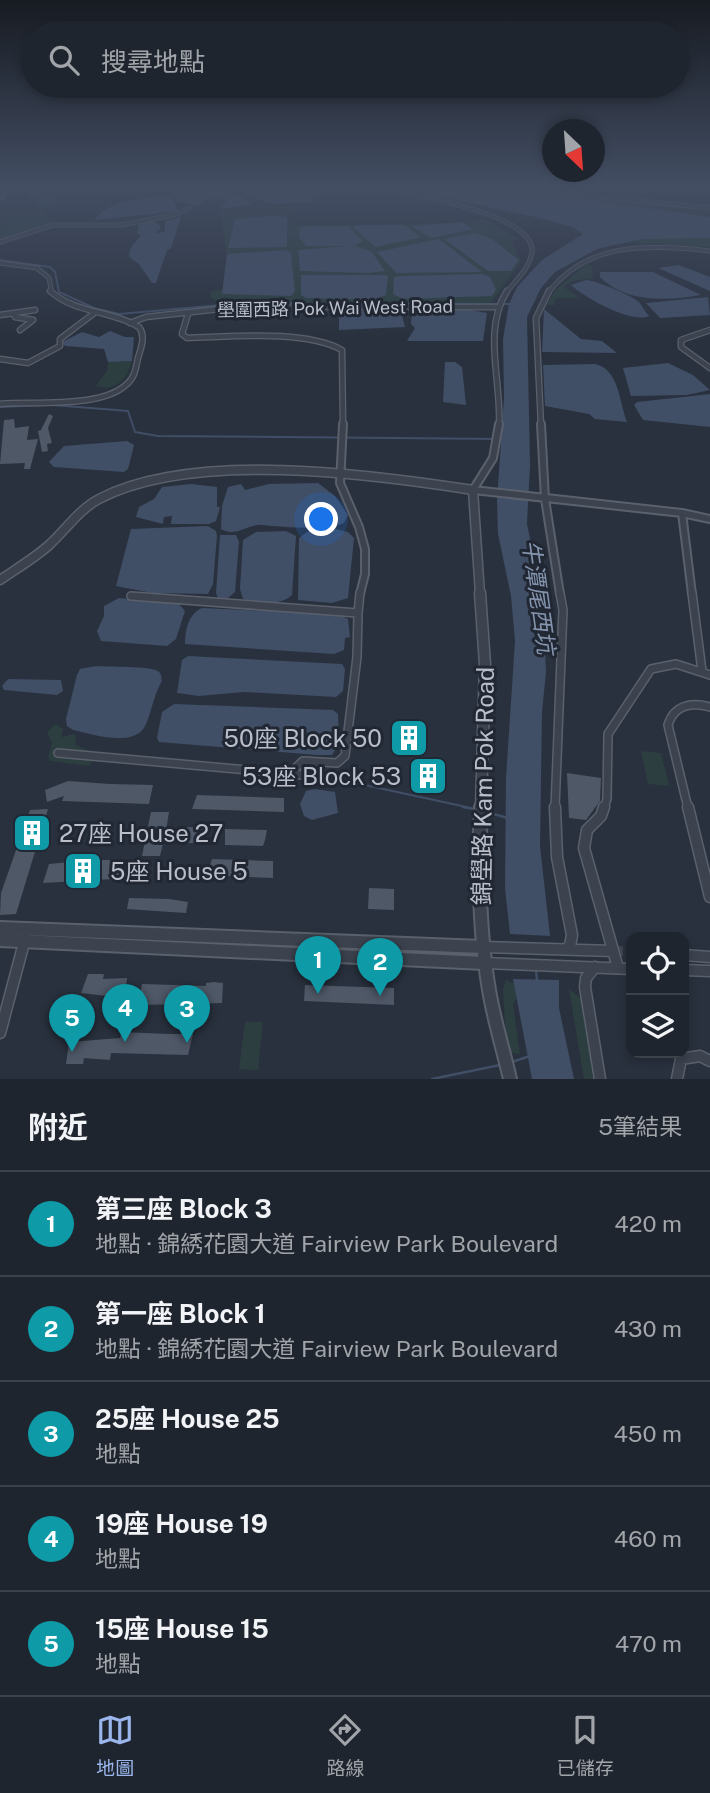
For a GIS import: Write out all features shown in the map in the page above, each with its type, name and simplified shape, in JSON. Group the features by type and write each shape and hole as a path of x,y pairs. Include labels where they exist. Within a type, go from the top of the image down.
{"street":[{"path":"481,491 494,455 496,439 500,304 513,281 532,258 531,243 527,238"},
{"path":"562,949 569,946 572,935 557,857 554,779 562,610 541,498 534,334 536,317 547,292 569,273 609,249 636,245 710,251"},
{"path":"0,262 37,268 50,278 50,292 56,297 93,314 140,327 144,335 134,375 120,390 86,399 0,404"},
{"name":"壆圍西路 Pok Wai West Road","path":"130,323 146,317 250,307 500,304"},
{"path":"0,315 35,310"},
{"path":"14,314 15,317 33,320 20,330"},
{"path":"0,359 23,363 32,361 60,346 60,339 93,314"},
{"path":"188,314 182,334 187,338 249,337 337,345 342,350 345,375 341,486 360,524 365,544 365,573 358,613 357,657 345,756 337,763 303,761 287,775"},
{"path":"710,330 681,341 681,347 710,368"},
{"path":"0,580 36,555 90,504 123,487 195,474 270,472 341,476 682,513 710,519"},
{"name":"錦壆路 Kam Pok Road","path":"481,491 485,748 479,846 483,947 484,963 510,1079"},
{"path":"618,968 584,848 587,830 601,816 607,799 608,734 651,670 676,664 706,673 682,513"},
{"path":"131,596 358,613"},
{"path":"710,707 694,704 679,708 670,717 668,728 710,897"},
{"path":"58,753 303,775"},
{"path":"0,928 25,936 626,969"},
{"path":"0,1033 25,936"},
{"path":"0,940 25,936 613,951"},
{"path":"689,955 710,957"},
{"path":"595,967 588,973 585,987 600,1079"},
{"path":"689,971 710,971"},
{"path":"677,1079 681,1059 700,1056 710,1061"}],"shaded area":[{"path":"224,238 518,238 512,242 521,262 490,304 222,304 211,298 211,291 222,290 227,255"},
{"path":"650,238 710,238 710,247 622,242"},
{"path":"586,265 592,266 593,278 572,281 564,287 579,298 557,298 554,305 547,305 555,290"},
{"path":"132,361 120,382 110,387 96,386 107,371 108,362"},
{"path":"55,724 63,729 61,737 75,734 76,745 98,754 89,766 50,761 48,757 52,743 47,733"},
{"path":"641,751 661,753 669,786 648,784"},
{"path":"506,980 522,987 513,1005 520,1054 507,1052 503,990"},
{"path":"569,989 582,999 595,1079 584,1079"},
{"path":"245,1022 263,1022 258,1070 239,1069"}],"water":[{"path":"138,238 174,238 171,248 167,250 156,283 152,283 139,264 129,257 130,249"},
{"path":"230,238 287,238 287,247 228,248"},
{"path":"300,238 360,238 363,241 355,246 372,252 385,271 300,271 298,250 350,246 306,246"},
{"path":"366,238 415,238 375,247"},
{"path":"490,238 519,260 511,271 488,271 444,239"},
{"path":"576,238 686,238 641,239 597,249 555,272 541,288 527,317 530,465 527,524 543,602 546,672 542,712 540,846 550,936 510,934 505,888 506,778 515,641 511,596 498,534 497,501 504,398 503,339 509,304 517,287 542,260"},
{"path":"439,239 482,272 396,273 377,252"},
{"path":"286,250 291,254 295,291 291,296 222,294 227,254"},
{"path":"679,265 710,277 710,291 658,268"},
{"path":"600,272 653,272 701,295 661,299 634,296 610,285 600,277"},
{"path":"483,274 490,277 496,290 492,296 403,299 393,294 394,277 398,276"},
{"path":"301,275 384,275 388,276 386,295 373,300 306,298 301,295"},
{"path":"586,280 605,285 635,299 649,316 621,313 597,303 571,285"},
{"path":"708,297 710,315 660,318 646,303"},
{"path":"464,309 487,313 483,341 407,341 415,328 411,324 412,313"},
{"path":"544,309 581,339 602,341 617,353 542,352"},
{"path":"350,310 397,312 402,315 405,327 339,330 339,315"},
{"path":"110,331 125,337 134,337 132,361 108,362 104,349 65,346 62,342 82,332 99,337"},
{"path":"445,362 455,362 462,367 466,405 443,402"},
{"path":"668,363 693,375 710,390 687,395 631,396 623,368"},
{"path":"595,364 603,367 614,379 627,422 595,419 589,414 545,406 543,365"},
{"path":"710,394 710,427 643,420 634,405 637,402"},
{"path":"127,441 134,445 128,469 124,472 54,467 49,462 64,446"},
{"path":"318,483 335,496 348,515 344,523 316,528 258,525 232,532 221,529 222,506 228,487 241,484 245,490 269,484"},
{"path":"191,484 217,487 217,507 220,507 216,521 209,524 171,524 172,516 164,517 163,524 136,517 139,507 154,499 162,487"},
{"path":"208,526 216,531 217,536 213,584 208,594 152,593 116,586 131,529"},
{"path":"335,529 348,532 354,538 348,598 332,603 298,600 299,538 307,532"},
{"path":"286,531 296,536 292,595 276,602 243,599 240,589 243,540 256,532"},
{"path":"220,535 236,535 239,542 235,592 227,599 218,598 216,593"},
{"path":"119,598 179,604 185,611 176,639 167,646 101,641 97,631 104,616 104,606"},
{"path":"202,608 337,614 348,619 350,637 345,638 344,650 334,654 185,644 190,619"},
{"path":"188,656 342,664 345,669 343,691 336,697 244,692 199,696 177,693 182,660"},
{"path":"96,666 147,668 160,673 162,681 141,732 124,738 113,738 73,730 67,726 66,719 77,675 80,669"},
{"path":"8,679 61,680 63,691 57,695 4,690 2,686"},
{"path":"174,704 333,710 338,714 339,744 332,755 317,755 159,742 157,738 162,712"},
{"path":"314,789 335,792 338,813 312,820 304,816 300,804 306,791"},
{"path":"513,979 559,980 559,1008 574,1079 532,1079"}],"building":[{"path":"49,414 53,416 48,428 52,443 47,444 48,451 42,452 38,431"},
{"path":"14,419 15,428 29,426 27,440 38,439 30,469 24,469 25,463 0,464 4,420"},
{"path":"567,773 601,778 600,801 586,820 569,818"},
{"path":"68,781 153,785 149,804 62,801 64,796 47,802 45,790"},
{"path":"197,795 284,798 284,812 192,809"},
{"path":"48,809 16,914 0,915 1,893 30,810"},
{"path":"151,812 169,812 166,831 160,856 142,856"},
{"path":"186,827 206,828 201,843 184,843"},
{"path":"225,829 267,830 263,846 225,845"},
{"path":"212,859 273,861 273,878 207,875"},
{"path":"111,860 110,867 134,868 131,878 43,883 49,864"},
{"path":"369,888 394,889 394,910 368,909"},
{"path":"129,898 188,902 186,913 127,909"},
{"path":"88,974 104,974 103,979 127,978 125,998 81,993"},
{"path":"206,983 223,983 222,1003 140,1005 142,984 206,986"},
{"path":"305,985 394,988 394,1005 304,1001"},
{"path":"122,1032 193,1034 188,1055 111,1053 110,1060 84,1058 83,1064 66,1064 69,1042 120,1038"}],"waterway":[{"path":"0,260 50,267 55,272 59,292 94,308 119,314 244,303 510,304"},
{"path":"0,407 44,405"},
{"path":"53,405 128,411 135,432 158,436 502,439"},
{"path":"351,773 351,782 471,808"},
{"path":"463,807 474,809"},
{"path":"486,812 508,818"},
{"name":"牛潭尾西坑","path":"536,969 537,981"},
{"path":"512,1062 527,1057"},
{"path":"432,1079 500,1065"}],"tunnel":[{"path":"613,951 626,952"}],"place":[{"name":"50座 Block 50","path":"409,738"},
{"name":"53座 Block 53","path":"428,776"},
{"name":"27座 House 27","path":"32,833"},
{"name":"5座 House 5","path":"83,871"},
{"name":"第三座 Block 3","path":"318,994"},
{"name":"第一座 Block 1","path":"380,996"},
{"name":"19座 House 19","path":"125,1042"},
{"name":"25座 House 25","path":"187,1043"},
{"name":"15座 House 15","path":"72,1052"}]}
